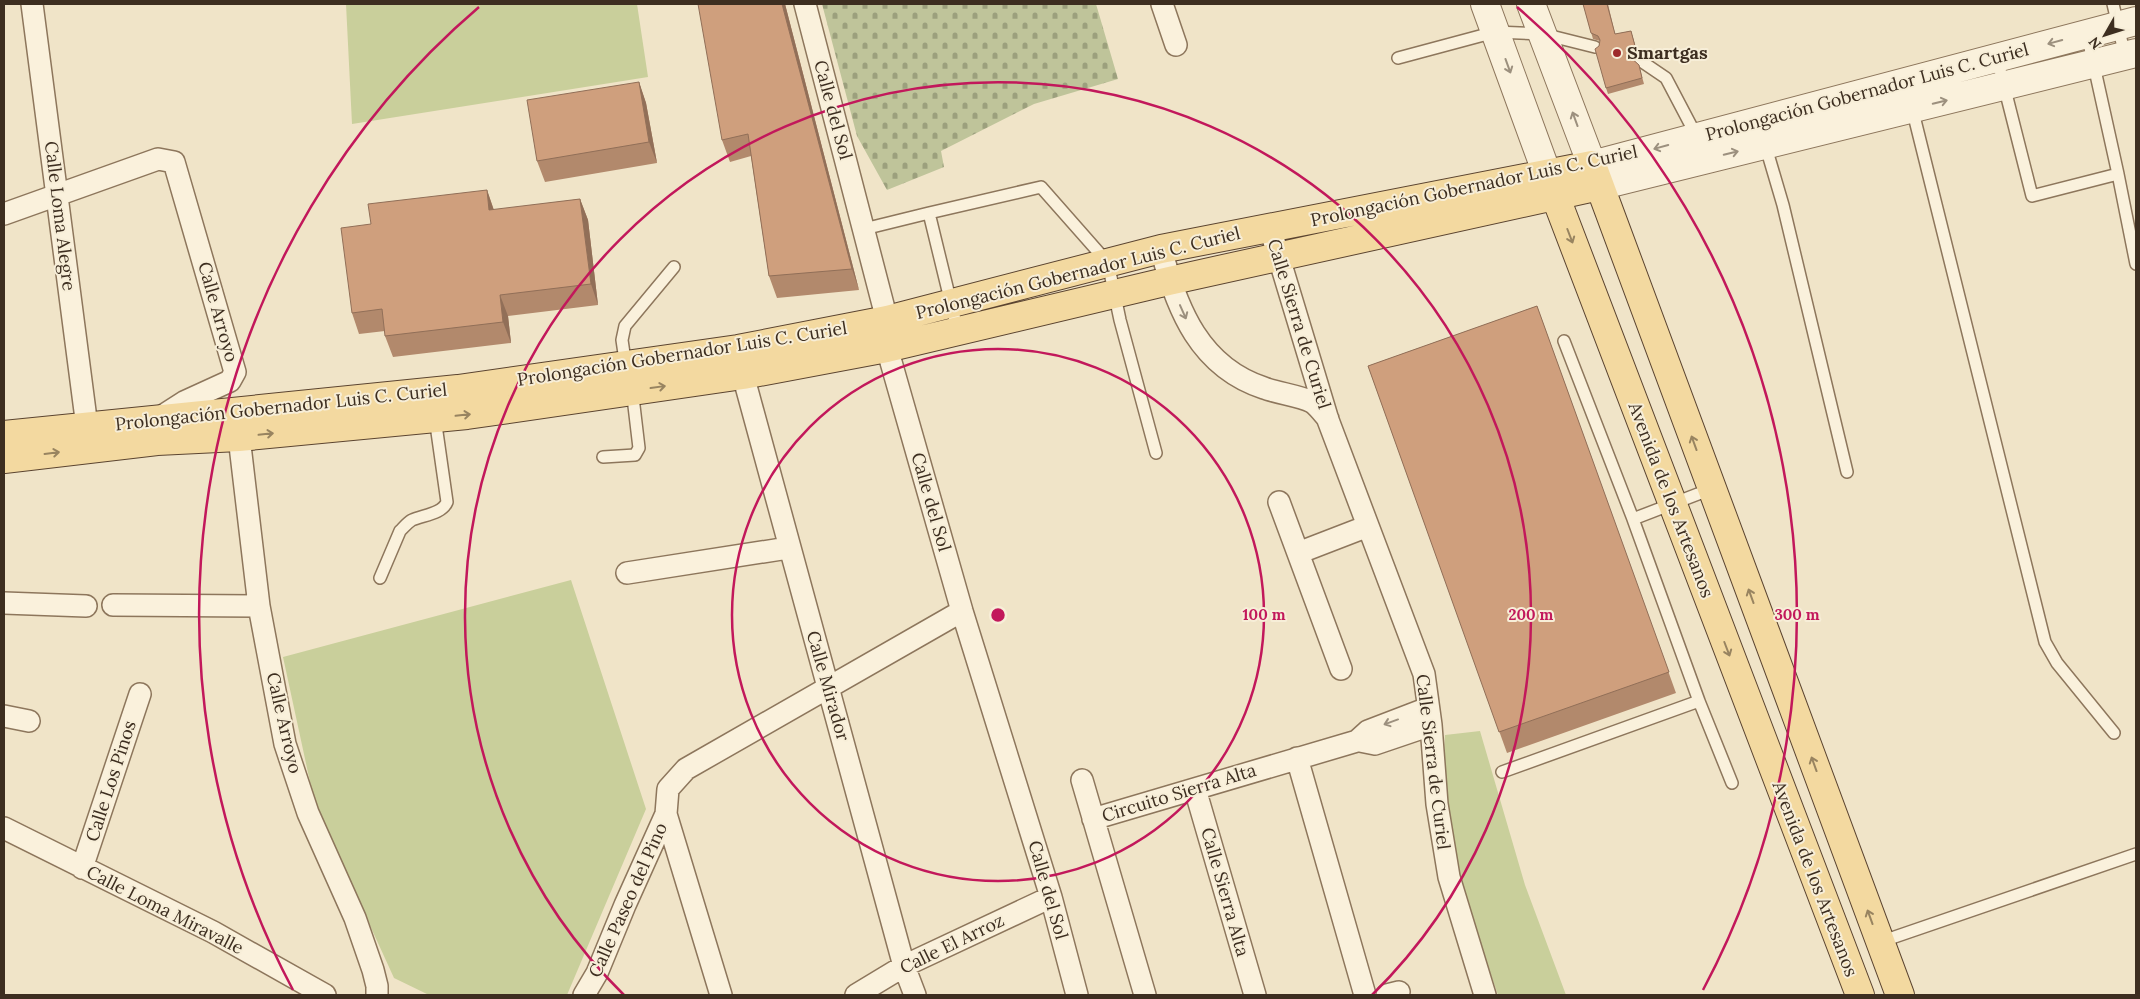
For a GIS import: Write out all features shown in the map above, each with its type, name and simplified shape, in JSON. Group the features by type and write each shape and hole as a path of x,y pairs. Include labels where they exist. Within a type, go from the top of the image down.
{"main road":[{"name":"Prolongación Gobernador Luis C. Curiel","path":"4,458 156,420 458,389 738,349 887,320 1161,250 1270,228 1551,184 1595,175"},
{"path":"1595,175 1900,995"},
{"name":"Prolongación Gobernador Luis C. Curiel","path":"4,435 157,441 239,437 435,418 742,376 887,348 1169,281 1279,258 1551,184"},
{"name":"Avenida de los Artesanos","path":"1551,184 1860,995"},
{"path":"1844,957 1880,942"}],"street":[{"name":"Calle Loma Alegre","path":"32,4 89,438"},
{"name":"Calle del Sol","path":"805,4 887,320 887,348 962,611 1051,897 1078,995"},
{"path":"1162,4 1176,45"},
{"name":"Avenida de los Artesanos","path":"1485,4 1551,184"},
{"path":"1531,4 1595,175"},
{"name":"Prolongación Gobernador Luis C. Curiel","path":"1908,96 1997,58 2088,34 2122,17"},
{"name":"Prolongación Gobernador Luis C. Curiel","path":"1595,175 1908,96 2005,86 2131,54"},
{"name":"Calle Arroyo","path":"57,194 158,159 174,162 235,372 230,381 184,402 156,420"},
{"path":"4,214 57,194"},
{"name":"Calle Sierra de Curiel","path":"1270,228 1328,420 1424,674 1430,717 1437,804 1449,877 1485,995"},
{"name":"Calle Sierra de Curiel","path":"1161,250 1169,281 1188,322 1214,360 1234,375 1253,385 1311,402 1328,420"},
{"name":"Calle Mirador","path":"742,376 788,548 829,687 904,966 915,995"},
{"name":"Calle Arroyo","path":"239,437 259,606 285,744 308,813 355,918 373,970 377,986 376,995"},
{"path":"1279,502 1341,669"},
{"path":"1298,554 1368,526"},
{"path":"627,573 788,548"},
{"path":"4,603 86,606"},
{"path":"113,605 259,606"},
{"name":"Calle Paseo del Pino","path":"584,995 597,973 625,904 666,814 668,788 686,769 962,611"},
{"name":"Calle Los Pinos","path":"82,868 140,694"},
{"path":"4,716 29,721"},
{"name":"Circuito Sierra Alta","path":"1145,995 1093,819 1357,740 1375,744 1430,717"},
{"path":"1297,758 1365,995"},
{"path":"1082,780 1093,819"},
{"name":"Calle Sierra Alta","path":"1194,789 1255,995"},
{"path":"666,814 721,995"},
{"name":"Calle Loma Miravalle","path":"4,828 213,932 325,995"},
{"name":"Calle El Arroz","path":"856,995 904,966 1051,897"}],"lane":[{"path":"2122,17 2131,54"},
{"path":"1398,58 1495,32 1543,34 1595,47"},
{"path":"2088,34 2136,264"},
{"path":"1997,58 2032,196 2118,174"},
{"path":"1638,59 1666,78 1701,149"},
{"path":"1908,96 2045,642 2057,663 2114,733"},
{"path":"1763,133 1785,215 1847,472"},
{"path":"864,229 1041,187 1108,263 1120,320 1156,453"},
{"path":"929,213 958,332"},
{"path":"603,457 635,455 640,448 622,340 625,326 674,266"},
{"path":"1564,341 1633,519 1699,701 1732,783"},
{"path":"380,578 400,531 411,521 443,508 447,502 435,418"},
{"path":"1633,519 1711,489"},
{"path":"1502,772 1699,701"},
{"path":"1880,942 2136,854"}],"green space":[{"path":"346,4 637,4 648,77 352,124"},
{"path":"822,4 1096,4 1118,79 1034,104 941,151 944,167 887,190 857,136"},
{"path":"571,580 646,809 567,995 429,995 394,978 315,805 283,657"},
{"path":"1480,731 1525,885 1566,995 1498,995 1459,883 1442,789 1445,735"}],"building":[{"path":"698,4 782,4 852,269 769,276 748,134 722,140"},
{"name":"Smartgas","path":"1583,4 1607,4 1615,34 1631,31 1635,46 1630,50 1629,56 1639,65 1642,78 1606,88 1595,49 1599,46 1600,40 1598,36 1591,33"},
{"path":"639,82 649,142 537,161 527,100"},
{"path":"487,190 489,210 580,199 591,284 500,295 503,322 385,336 382,309 352,313 341,228 371,224 368,204"},
{"path":"1537,306 1669,672 1499,732 1368,366"}],"place":[{"name":"Smartgas","path":"1617,53"}]}
